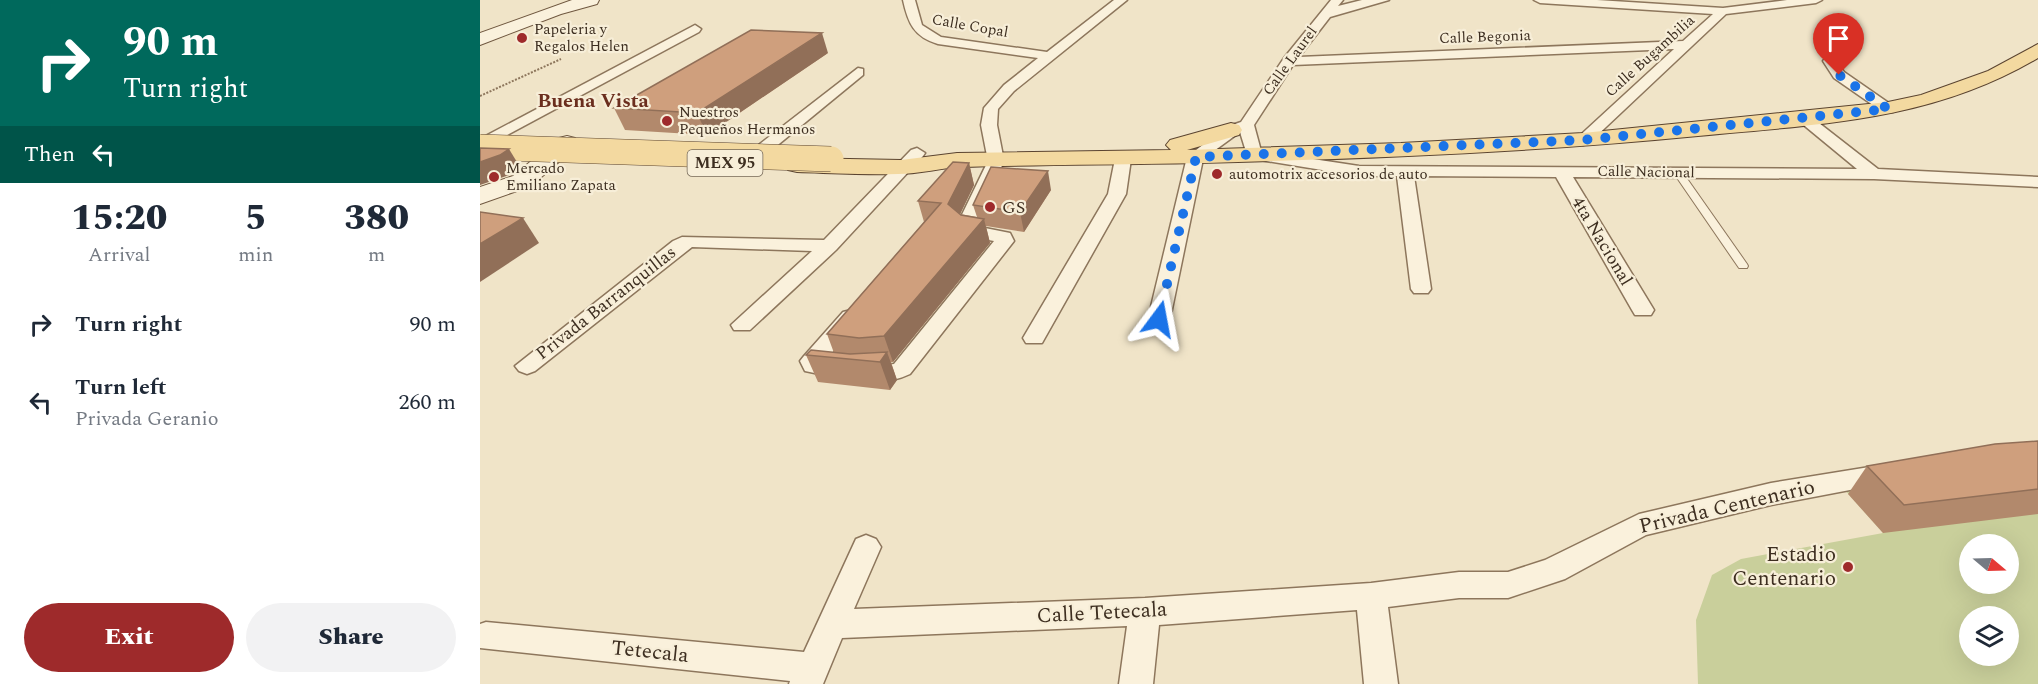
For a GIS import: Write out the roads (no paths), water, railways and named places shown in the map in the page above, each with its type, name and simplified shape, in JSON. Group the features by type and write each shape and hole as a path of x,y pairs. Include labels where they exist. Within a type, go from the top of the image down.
{"main road":[{"name":"MEX 95","path":"482,146 558,151 996,160 1196,157 1583,140 1888,109 1959,90 1995,75 2038,50"},
{"path":"1123,159 1239,128"},
{"path":"482,146 909,160"},
{"name":"MEX 95","path":"558,151 762,150 909,160"}],"street":[{"name":"Calle Copal","path":"909,0 915,26 922,34 938,39 1049,56"},
{"path":"868,298 816,355 812,361 813,366 878,374 891,374 902,369 1004,241 999,234 974,232 965,227 996,160 989,125 991,108 1009,88 1121,0"},
{"name":"Calle Laurel","path":"1196,157 1239,128 1337,0"},
{"path":"1324,15 1352,5 1383,0"},
{"path":"1540,0 1723,11 1816,0"},
{"path":"480,46 588,1"},
{"path":"480,39 555,10 588,1"},
{"path":"480,51 574,10 588,1"},
{"name":"Calle Bugambilia","path":"1583,140 1683,45 1723,11"},
{"path":"482,146 695,29"},
{"name":"Calle Begonia","path":"1289,61 1683,45"},
{"path":"1840,50 1830,61 1839,75 1888,109"},
{"path":"762,150 858,72"},
{"path":"1805,119 1875,174"},
{"path":"1239,128 1254,155"},
{"path":"480,196 522,181 558,151"},
{"name":"Calle Nacional","path":"1254,155 1359,171 1875,174 2038,182"},
{"path":"1159,319 1196,157"},
{"path":"1034,338 1117,194 1123,159"},
{"path":"742,325 829,246 889,185 909,160"},
{"path":"1405,171 1421,289"},
{"name":"4ta Nacional","path":"1561,171 1644,310"},
{"name":"Privada Barranquillas","path":"527,366 689,240 829,246"},
{"name":"Privada Centenario","path":"1371,596 1459,585 1508,585 1554,570 1639,525 1771,494 1917,470"},
{"path":"810,676 866,547"},
{"path":"1371,596 1381,684"},
{"name":"Calle Tetecala","path":"832,624 1145,612 1371,596"},
{"path":"1136,684 1145,612"},
{"name":"Tetecala","path":"486,636 810,676"}],"lane":[{"path":"1678,172 1743,266"}],"place":[{"name":"Papeleria y Regalos Helen","path":"522,38"},
{"name":"Nuestros Pequeños Hermanos","path":"667,121"},
{"name":"automotrix accesorios de auto","path":"1217,174"},
{"name":"Mercado Emiliano Zapata","path":"494,177"},
{"name":"GS","path":"990,207"},
{"name":"Estadio Centenario","path":"1848,567"}],"district":[{"name":"Buena Vista","path":"593,101"}]}
